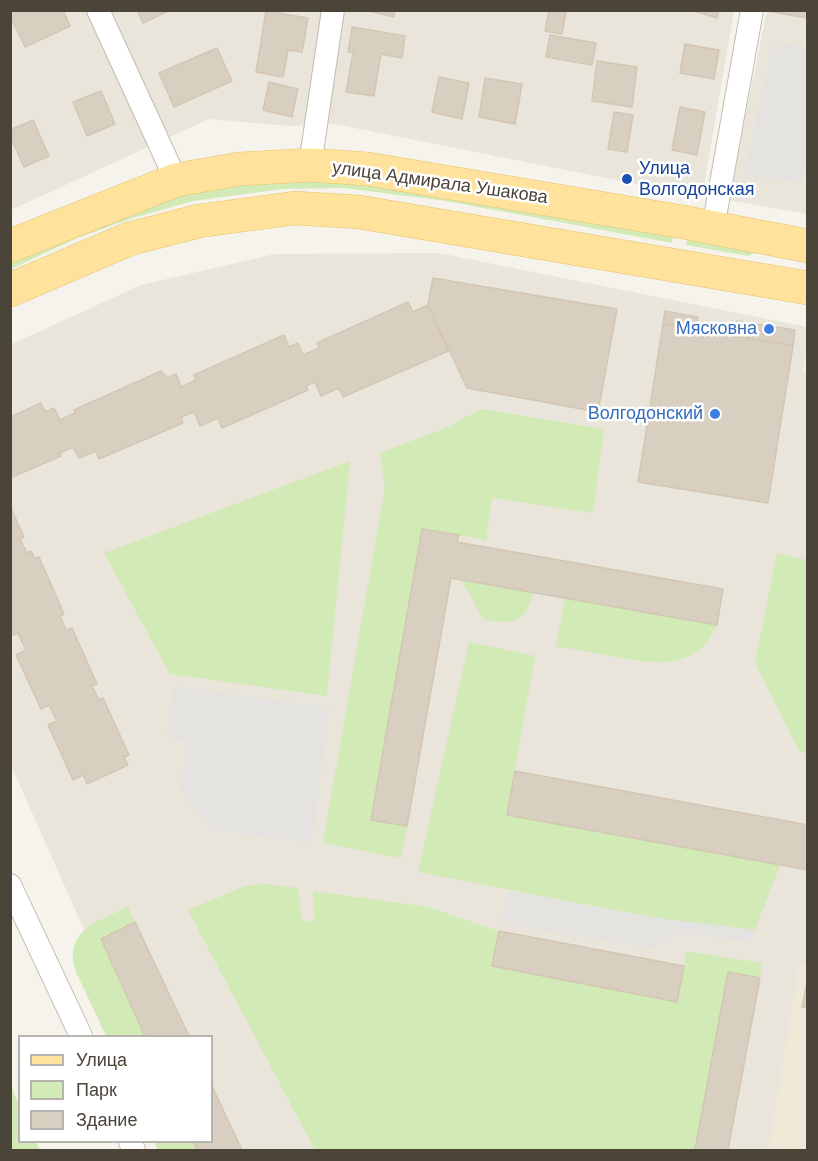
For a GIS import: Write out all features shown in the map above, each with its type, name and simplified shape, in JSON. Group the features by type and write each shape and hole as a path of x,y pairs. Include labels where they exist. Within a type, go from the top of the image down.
{"main road":[{"name":"улица Адмирала Ушакова","path":"10,246 176,180 240,169 310,165 368,169 807,246"},
{"path":"10,290 129,240 198,222 295,208 359,212 807,288"},
{"path":"766,281 774,240"}],"street":[{"path":"98,10 176,180"},
{"path":"310,165 333,10"},
{"path":"713,228 752,10"},
{"path":"10,885 81,1035"}],"shaded area":[{"path":"10,11 734,11 702,197 334,124 289,126 209,119 11,210"},
{"path":"767,11 807,11 807,214 728,200"},
{"path":"773,41 807,47 808,154 802,182 744,175"},
{"path":"439,253 807,327 807,352 803,372 808,373 808,965 800,964 769,1150 182,1150 178,1143 213,1143 213,1035 131,1035 11,765 10,345 141,285 275,254"},
{"path":"173,686 330,707 312,843 213,830 180,791 186,741 166,738"},
{"path":"507,891 658,918 755,930 752,942 678,933 653,948 500,924"},
{"path":"800,964 807,965 807,1150 769,1150"}],"green space":[{"path":"310,181 390,185 673,235 672,243 446,201 344,188 282,189 193,201 133,218 77,238 11,269 10,256 145,203 224,187"},
{"path":"688,237 752,250 754,253 748,256 686,245"},
{"path":"481,409 604,429 593,513 492,498 486,540 422,529 371,819 407,826 401,858 323,843 385,487 380,453 448,427"},
{"path":"350,461 327,696 170,674 104,553"},
{"path":"777,553 807,560 807,754 799,751 755,663"},
{"path":"461,580 533,593 526,611 516,620 503,622 484,620"},
{"path":"565,598 717,625 709,640 687,657 660,662 616,657 556,646"},
{"path":"469,642 535,656 507,815 780,865 755,930 655,918 418,872"},
{"path":"267,884 298,888 302,922 314,920 313,891 428,907 499,931 492,966 677,1002 686,951 762,963 760,978 728,972 695,1150 315,1150 188,910 245,886"},
{"path":"128,907 135,922 101,939 145,1035 106,1035 77,974 73,959 78,938 94,923"},
{"path":"11,1085 18,1102 18,1143 36,1143 40,1150 11,1150"},
{"path":"154,1143 194,1143 197,1150 158,1150"}],"building":[{"path":"10,10 63,10 70,26 25,47 10,16"},
{"path":"137,10 170,10 143,23"},
{"path":"365,10 395,10 394,17"},
{"path":"549,10 566,12 562,34 545,31"},
{"path":"691,10 719,10 717,18"},
{"path":"767,10 808,10 807,18 767,11"},
{"path":"266,11 308,18 302,52 288,50 283,77 256,72"},
{"path":"352,27 405,36 402,58 381,54 374,96 346,92 353,53 348,52"},
{"path":"550,35 596,43 592,65 546,57"},
{"path":"685,44 719,50 714,79 680,73"},
{"path":"217,48 232,81 174,107 159,73"},
{"path":"597,61 637,67 632,107 592,101"},
{"path":"439,77 469,83 462,119 432,112"},
{"path":"485,78 522,84 515,124 479,117"},
{"path":"269,82 298,89 292,117 263,110"},
{"path":"101,91 115,124 87,136 73,102"},
{"path":"680,107 705,112 697,155 672,150"},
{"path":"614,112 633,115 627,152 608,149"},
{"path":"33,120 49,156 24,167 10,136 10,130"},
{"path":"433,278 617,309 598,412 467,388 428,305"},
{"path":"408,302 413,312 428,305 448,351 343,397 339,388 321,396 315,382 306,386 308,390 222,428 218,418 200,426 194,412 181,417 183,423 99,459 96,451 79,458 73,447 60,453 61,456 10,478 10,417 41,403 45,412 54,408 60,420 75,413 74,410 161,371 168,378 176,374 181,387 196,380 194,375 284,335 289,347 298,343 303,355 319,348 317,343"},
{"path":"665,311 698,317 696,330 663,324"},
{"path":"737,321 795,330 793,346 734,336"},
{"name":"Волгодонский","path":"663,324 793,346 768,503 638,482"},
{"path":"10,506 24,537 20,539 27,553 31,551 35,559 39,557 64,614 60,616 66,630 72,628 97,684 92,686 99,700 103,698 129,755 124,757 128,765 87,784 83,775 73,780 48,725 57,721 49,705 41,709 16,655 26,650 18,633 10,636"},
{"path":"422,529 459,535 457,542 723,589 717,625 451,578 407,826 371,820"},
{"path":"515,771 808,825 808,870 507,815"},
{"path":"135,922 189,1035 145,1035 101,939"},
{"path":"499,931 684,966 677,1002 492,966"},
{"path":"728,972 760,978 728,1150 695,1150"},
{"path":"806,987 808,987 808,1008 802,1007"},
{"path":"213,1088 242,1150 197,1150 194,1143 213,1143"}],"place":[{"name":"Улица Волгодонская","path":"627,179"},
{"name":"Мясковна","path":"769,329"},
{"name":"Волгодонский","path":"715,414"}]}
